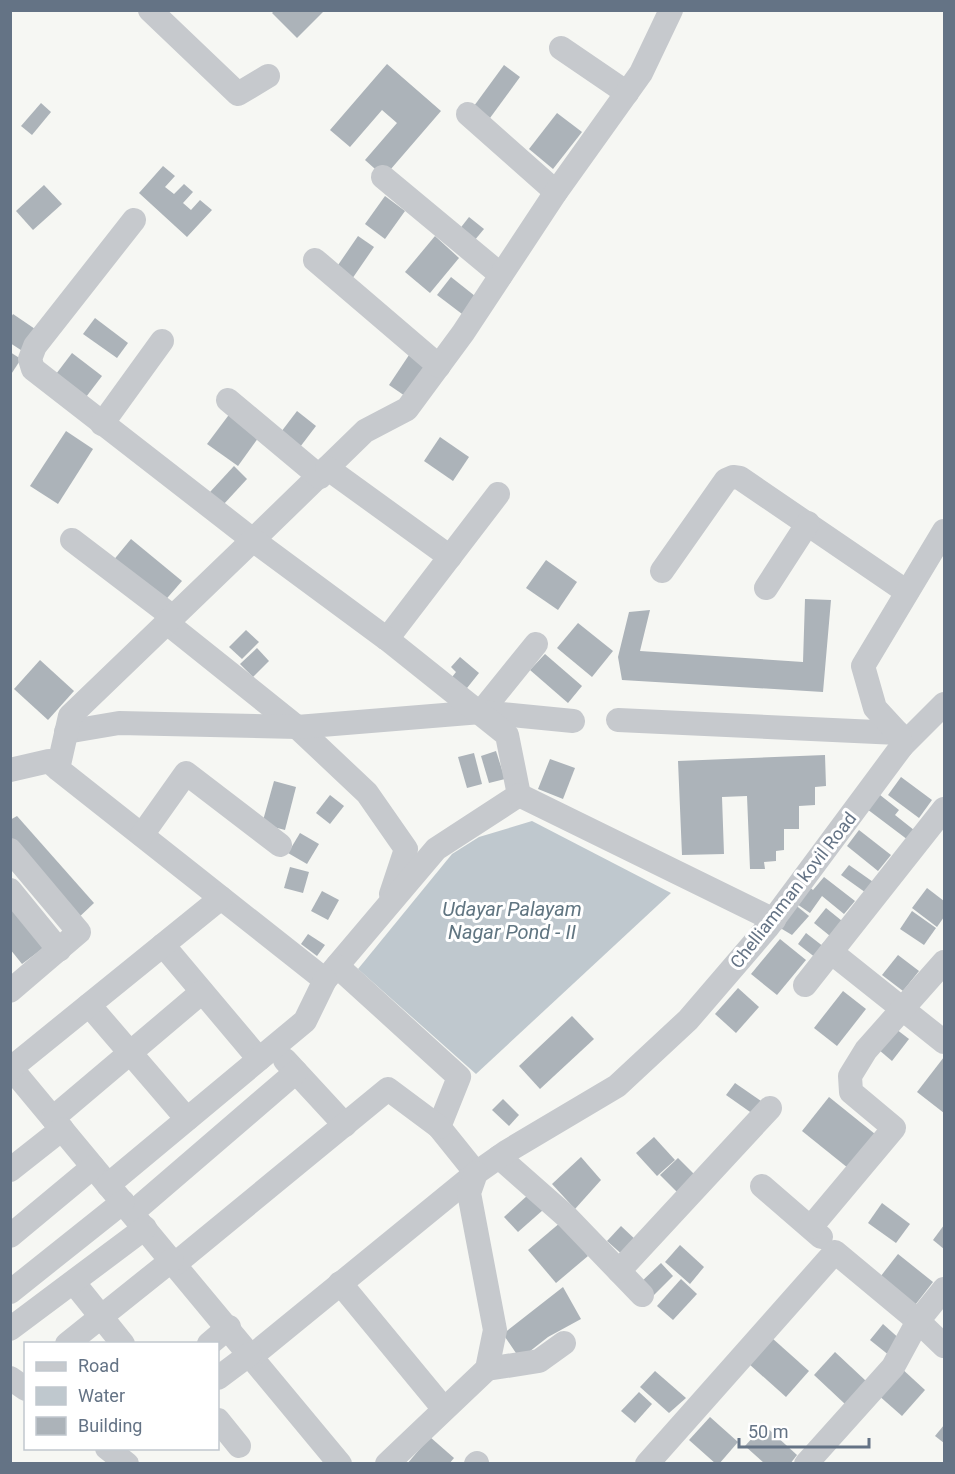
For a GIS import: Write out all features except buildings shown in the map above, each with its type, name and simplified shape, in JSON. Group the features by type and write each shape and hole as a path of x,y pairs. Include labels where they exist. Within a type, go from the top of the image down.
{"street":[{"path":"150,10 238,94 268,76"},
{"path":"58,769 70,716 365,431 407,409 641,73 670,10"},
{"path":"561,48 627,93"},
{"path":"468,114 556,192"},
{"path":"383,177 501,275"},
{"path":"134,220 35,346 30,359 33,369 39,376 253,540 481,712 507,735 519,795"},
{"path":"315,260 439,366"},
{"path":"102,424 162,341"},
{"path":"228,400 323,472 450,557"},
{"path":"662,571 726,480 733,477 740,478 907,592"},
{"path":"387,639 498,494"},
{"path":"766,588 808,523"},
{"path":"900,739 875,708 863,666 945,531"},
{"path":"72,540 297,727 367,793 406,849 386,908"},
{"path":"481,712 536,644"},
{"name":"Chelliamman kovil Road","path":"219,1377 251,1355 476,1173 616,1086 688,1020 774,920 900,739 945,704"},
{"path":"66,732 119,723 297,727 481,712 573,721"},
{"path":"618,720 900,739"},
{"path":"10,770 49,762 221,898 331,973 459,1077 439,1127"},
{"path":"142,835 186,773 280,845"},
{"path":"10,1329 74,1283 120,1199 187,1119 305,1021 331,973 436,849 519,795"},
{"path":"519,795 774,920"},
{"path":"805,985 945,809"},
{"path":"10,850 79,932 13,985"},
{"path":"10,890 59,950"},
{"path":"221,898 11,1069 229,1327 340,1464"},
{"path":"163,945 202,992 266,1053 296,1072 345,1125"},
{"path":"831,952 945,1042"},
{"path":"811,1227 894,1128 851,1092 850,1076 866,1050 945,962"},
{"path":"10,1170 131,1054 202,992"},
{"path":"88,1005 187,1119"},
{"path":"10,1292 120,1199 296,1072"},
{"path":"70,1342 388,1089 439,1127 476,1173 469,1193 495,1330 487,1369"},
{"path":"619,1271 770,1108"},
{"path":"499,1157 567,1217 642,1295"},
{"path":"762,1186 811,1227 835,1252 918,1320 945,1346"},
{"path":"10,1236 120,1199"},
{"path":"647,1464 835,1252"},
{"path":"74,1283 121,1342"},
{"path":"340,1283 444,1408"},
{"path":"806,1464 893,1367 918,1320 945,1289"},
{"path":"211,1342 229,1327"},
{"path":"387,1464 487,1369 539,1361 564,1343"},
{"path":"10,1378 24,1388"},
{"path":"219,1421 239,1446"},
{"path":"108,1450 127,1464"}],"water":[{"name":"Udayar Palayam Nagar Pond - II","path":"532,821 671,893 476,1074 358,969 452,854 479,837"}]}
